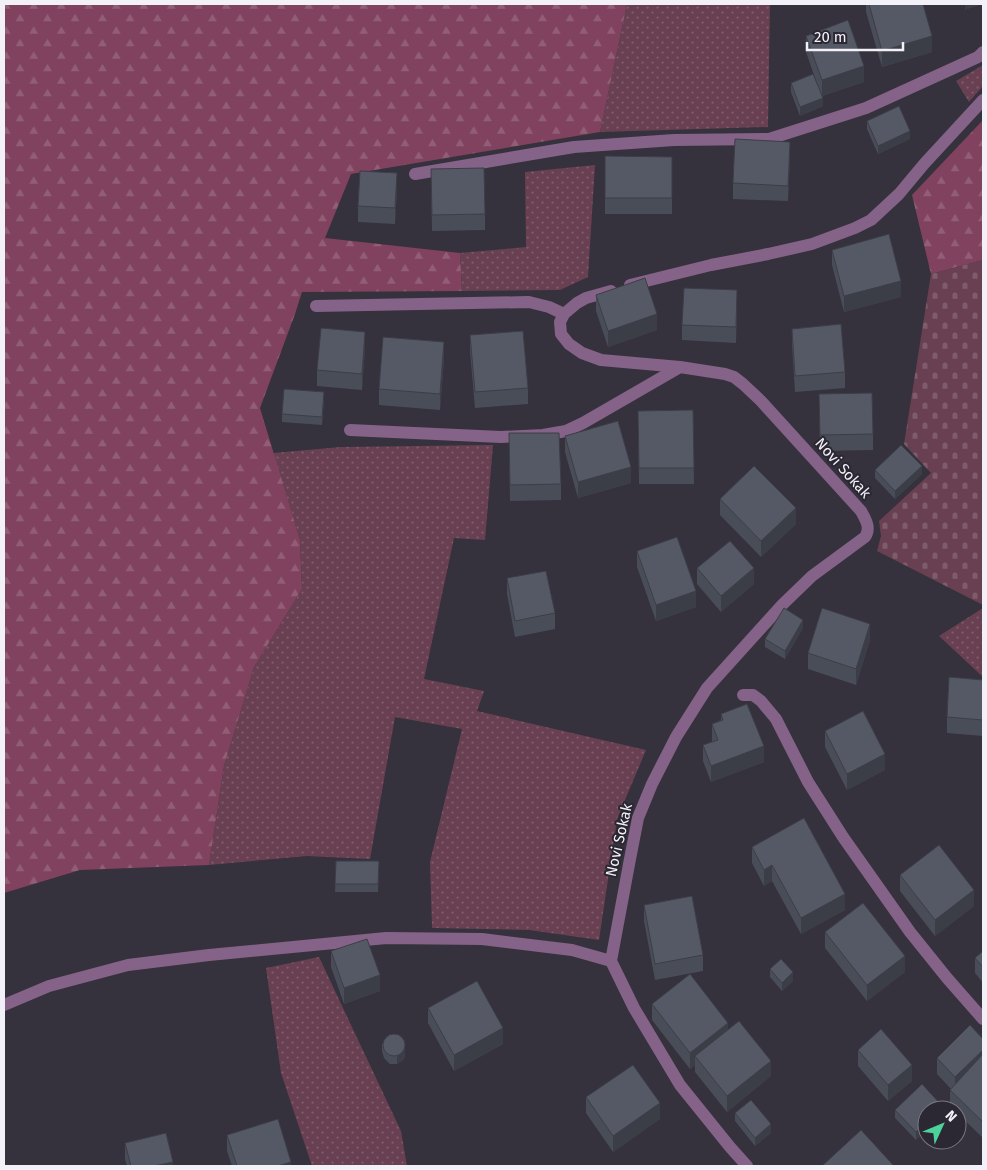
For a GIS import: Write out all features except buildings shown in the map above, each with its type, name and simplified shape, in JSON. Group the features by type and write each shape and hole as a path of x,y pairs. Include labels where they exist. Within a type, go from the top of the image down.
{"street":[{"path":"415,174 574,147 674,140 769,139 866,108 978,57 983,52"},
{"path":"316,306 529,302 549,307 564,314 586,298 622,287 711,265 812,244 856,228 871,220 900,194 924,164 983,100"},
{"name":"Novi Sokak","path":"564,314 560,322 561,334 569,344 582,353 601,360 680,367 725,374 744,384 861,511 868,527 868,532 858,543 812,576 766,621 707,688 676,737 652,784 638,818 612,961"},
{"path":"350,430 501,437 543,435 566,431 680,367"},
{"path":"743,695 753,695 761,701 776,719 808,782 842,837 910,932 983,1019"},
{"path":"4,1005 49,986 128,965 209,955 386,938 482,939 572,950 612,961 634,1008 680,1085 730,1147 748,1166"}],"green space":[{"path":"4,4 627,4 600,132 351,174 325,238 460,253 462,291 302,292 260,408 300,540 302,589 254,667 224,766 209,865 80,870 4,893"},
{"path":"627,4 770,4 768,127 600,132"},
{"path":"983,65 983,86 969,102 956,81"},
{"path":"983,120 983,260 931,274 912,195"},
{"path":"595,165 588,277 560,290 462,291 460,253 526,247 525,172"},
{"path":"983,260 983,605 877,551 881,536 879,521 931,473 904,444 931,274"},
{"path":"493,445 485,540 454,538 424,679 484,691 477,711 646,750 617,819 599,940 529,930 432,928 430,862 462,729 395,717 370,859 307,856 209,865 224,766 254,667 302,589 300,540 273,453 341,447"},
{"path":"983,608 983,677 939,636"},
{"path":"319,957 401,1131 407,1166 312,1166 281,1073 266,968"}]}
